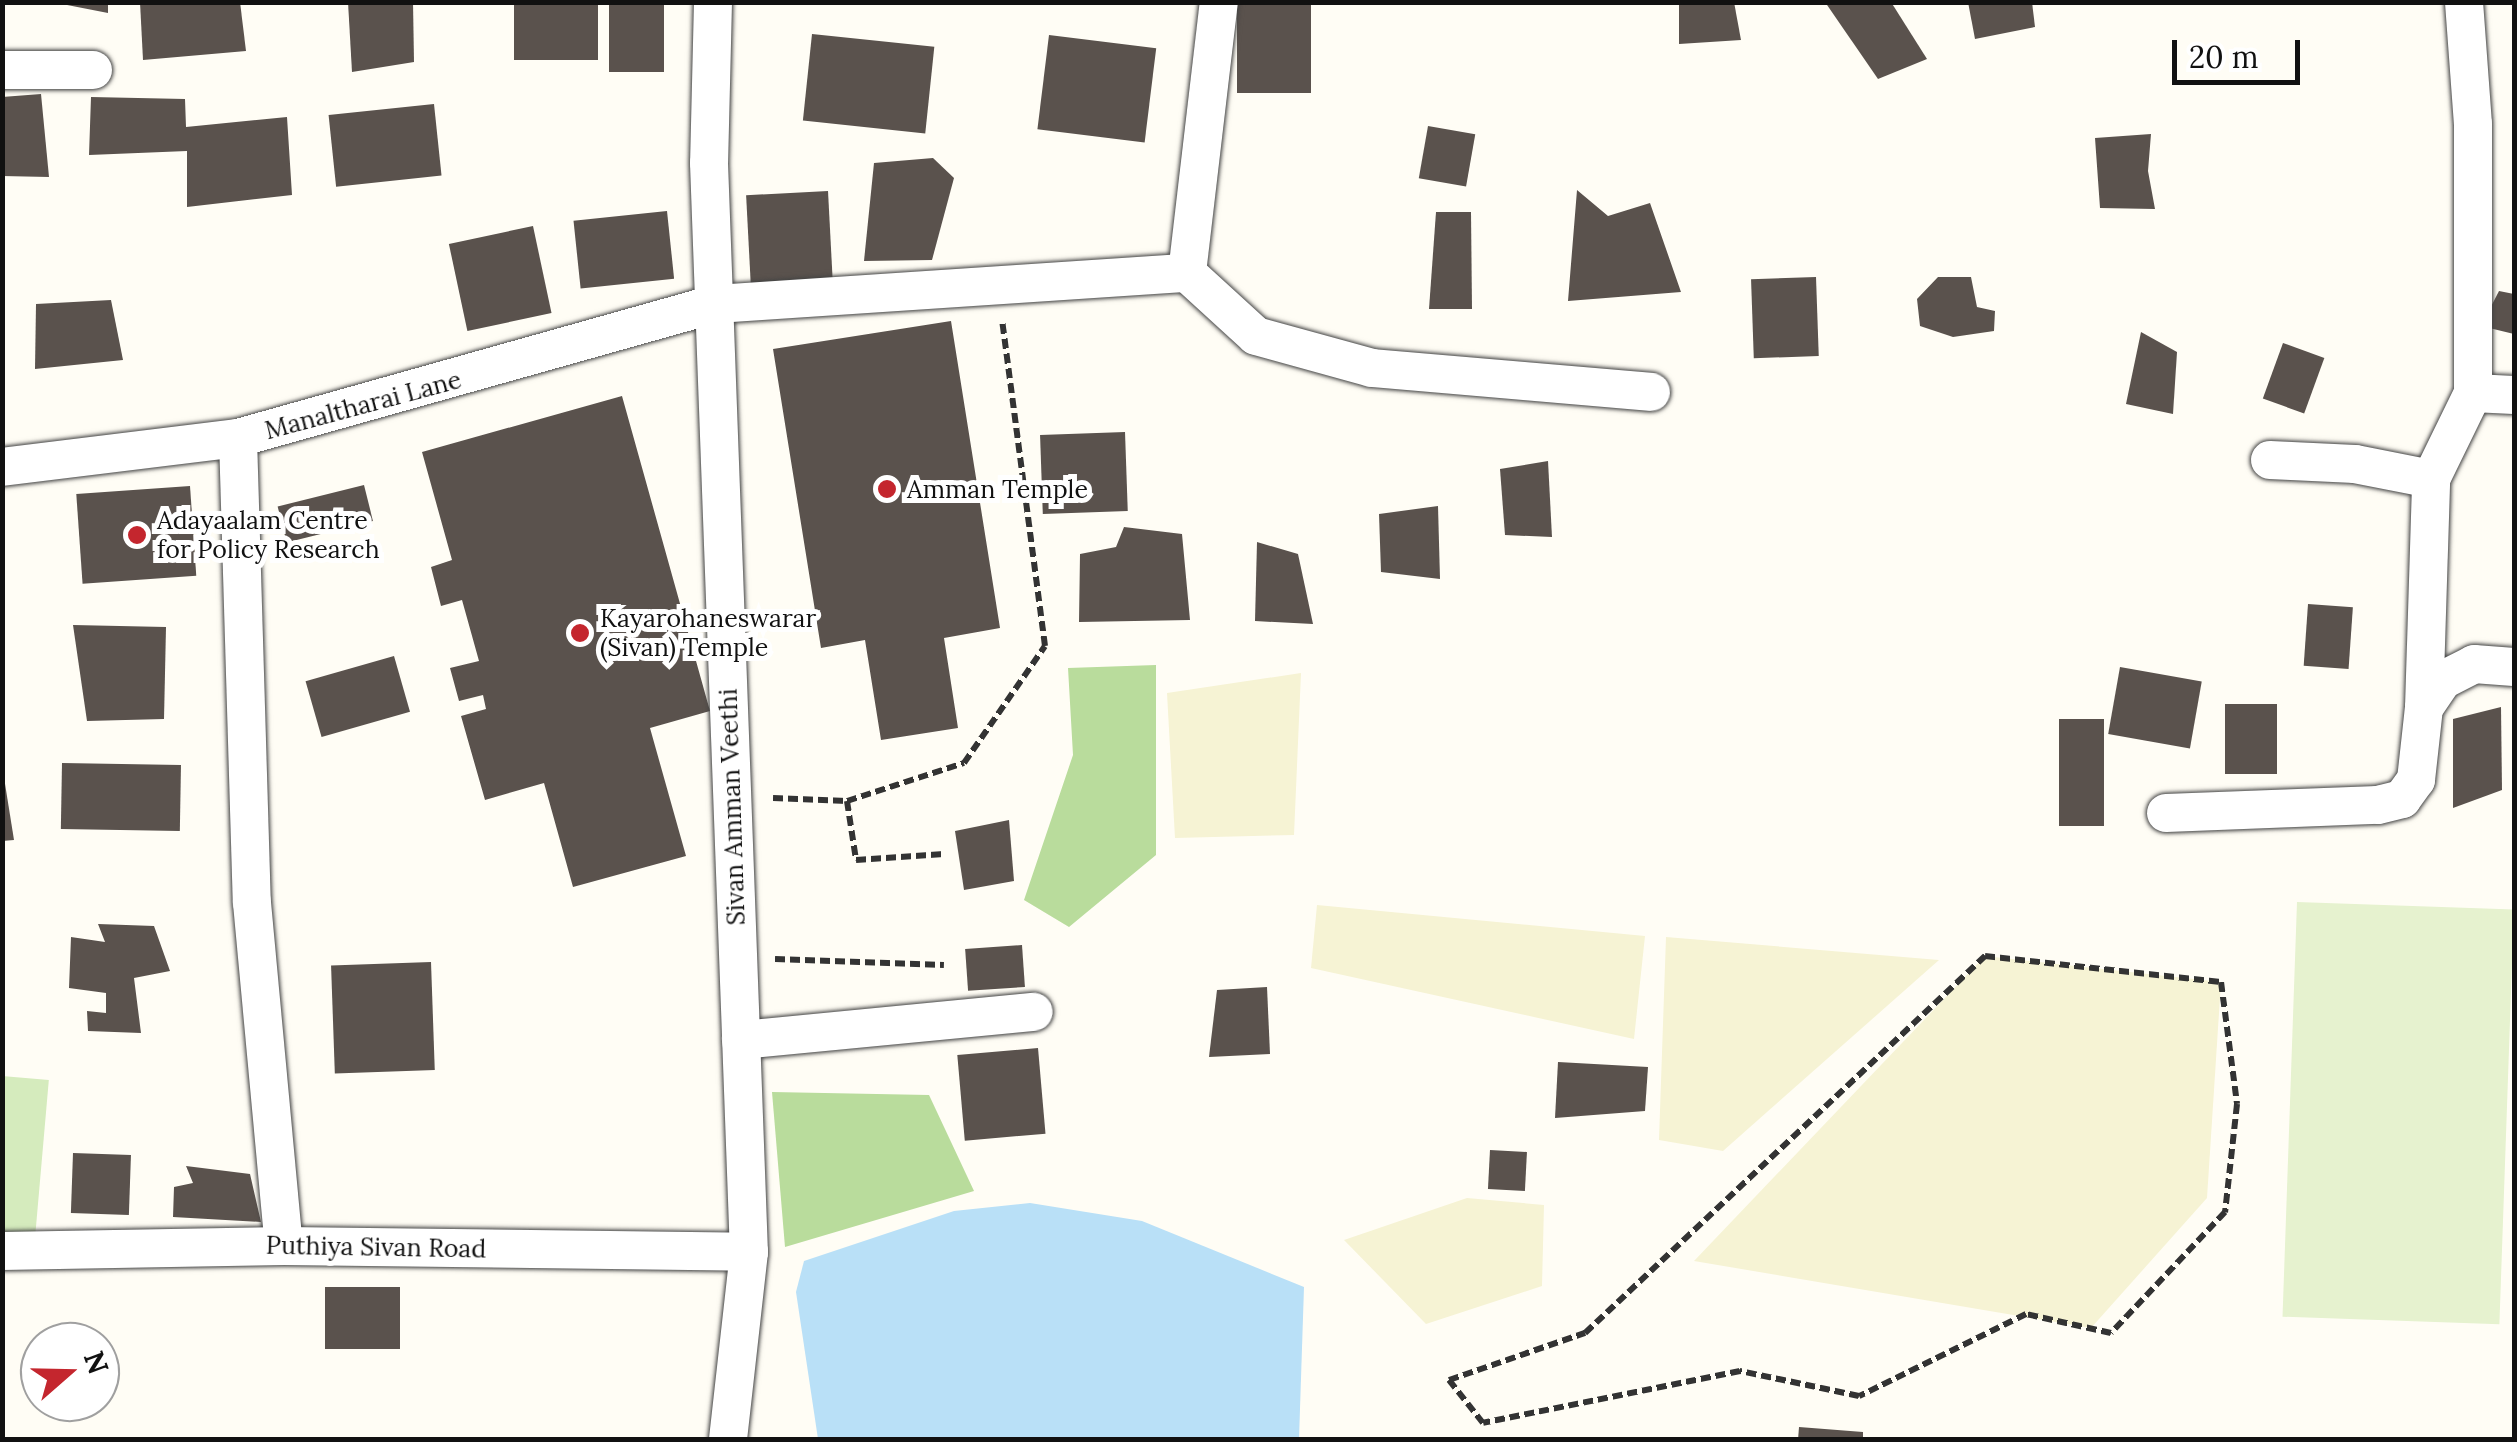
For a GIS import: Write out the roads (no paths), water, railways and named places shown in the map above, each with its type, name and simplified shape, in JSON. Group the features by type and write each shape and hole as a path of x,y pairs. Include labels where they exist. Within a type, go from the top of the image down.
{"street":[{"name":"Sivan Amman Veethi","path":"712,2 708,163 749,1252 728,1440"},
{"path":"1219,2 1187,273 1256,336 1372,368 1651,392"},
{"path":"2166,813 2378,805 2402,799 2416,780 2424,708 2431,479 2473,393 2473,124 2464,2"},
{"path":"2,70 93,70"},
{"name":"Manaltharai Lane","path":"2,467 238,438 716,304 996,282 1187,273"},
{"path":"2473,393 2514,395"},
{"path":"238,438 252,903 284,1246"},
{"path":"2270,460 2356,464 2431,479"},
{"path":"2424,708 2443,680 2474,664 2514,667"},
{"path":"741,1040 1034,1012"},
{"name":"Puthiya Sivan Road","path":"2,1250 284,1246 749,1252"}],"water":[{"path":"1030,1203 1142,1221 1304,1287 1299,1439 818,1439 796,1292 804,1261 954,1211"}],"place":[{"name":"Amman Temple","path":"887,489"},
{"name":"Adayaalam Centre for Policy Research","path":"137,535"},
{"name":"Kayarohaneswarar (Sivan) Temple","path":"580,633"}]}
